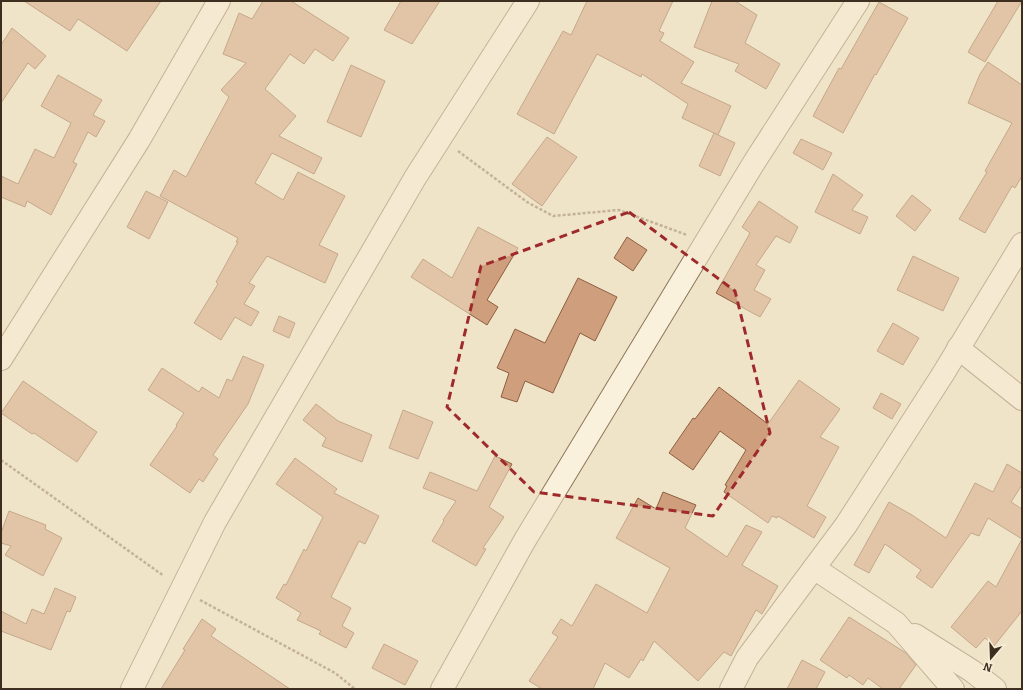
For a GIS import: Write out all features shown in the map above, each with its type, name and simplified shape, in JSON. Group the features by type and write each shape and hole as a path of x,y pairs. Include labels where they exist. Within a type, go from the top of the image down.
{"street":[{"path":"1,359 140,140 219,1"},
{"path":"132,689 215,522 415,178 528,1"},
{"path":"442,689 525,540 755,161 858,1"},
{"path":"731,689 747,658 846,525 1022,244"},
{"path":"958,348 1022,399"},
{"path":"814,568 896,623 972,671 995,689"},
{"path":"896,623 953,689"}],"path":[{"path":"440,138 527,202 553,216 619,210 706,242"}],"highlighted area":[{"path":"629,212 735,291 770,433 713,516 534,492 447,407 481,266"}],"building":[{"path":"24,1 161,1 127,51 78,19 70,31"},
{"path":"263,1 291,1 349,38 333,61 315,49 304,64 290,54 265,89 296,116 279,136 322,158 314,174 272,153 255,183 283,200 298,172 345,196 319,245 338,254 325,283 267,256 249,283 255,286 244,304 259,312 251,326 235,317 221,340 194,323 218,284 216,282 238,242 236,242 238,238 160,196 174,170 186,177 229,97 221,90 246,63 223,54 239,13 252,19"},
{"path":"401,1 440,1 412,44 384,30"},
{"path":"587,1 673,1 659,31 664,33 660,41 694,62 681,83 731,106 718,135 682,118 688,104 642,74 641,77 597,54 554,134 517,114 563,31 571,35"},
{"path":"712,1 735,1 757,15 745,43 780,64 766,89 735,71 739,64 694,47"},
{"path":"998,1 1022,1 985,62 968,52"},
{"path":"879,2 908,18 843,133 813,116 839,68 841,69"},
{"path":"12,28 46,56 35,69 28,63 1,103 1,45"},
{"path":"988,62 1022,85 1022,176 1015,188 1012,186 985,233 959,219 987,172 985,171 1012,123 968,103 980,74"},
{"path":"351,65 385,81 361,137 327,122"},
{"path":"58,75 102,100 93,115 105,121 96,137 88,132 73,162 77,164 51,215 27,201 25,207 1,197 1,176 18,184 35,149 54,158 71,123 41,106"},
{"path":"714,133 735,143 720,176 699,166"},
{"path":"547,137 577,157 542,206 512,184"},
{"path":"801,139 832,153 823,170 793,153"},
{"path":"833,174 863,195 852,210 868,217 860,234 815,212"},
{"path":"146,191 168,202 149,239 127,227"},
{"path":"912,195 931,210 915,231 896,216"},
{"path":"759,201 798,227 790,243 776,236 756,265 765,270 754,290 771,299 760,317 716,293 750,233 742,227"},
{"path":"478,227 518,248 487,300 498,307 487,325 411,277 423,259 452,278"},
{"path":"627,237 647,250 633,271 614,258"},
{"path":"913,256 959,278 943,311 897,290"},
{"path":"578,278 617,297 595,341 580,333 553,393 525,381 517,402 501,397 509,373 497,368 515,329 545,343"},
{"path":"279,316 295,323 289,338 273,331"},
{"path":"893,323 919,338 903,365 877,351"},
{"path":"243,356 264,365 248,404 213,455 218,459 203,482 199,479 190,493 150,465 177,426 176,425 184,413 148,390 162,368 199,392 202,387 219,398 227,379 232,381"},
{"path":"799,380 840,409 820,437 839,447 807,506 826,517 814,538 778,516 777,518 772,516 768,523 724,492 727,486 725,485 746,450 720,431 693,470 669,453 693,418 695,419 719,387 768,424"},
{"path":"23,381 97,432 77,462 1,413"},
{"path":"881,393 901,404 892,419 873,408"},
{"path":"316,404 338,421 372,435 362,462 322,446 326,438 303,420"},
{"path":"403,410 433,422 418,459 389,448"},
{"path":"495,456 512,464 489,507 504,517 483,548 486,549 476,566 432,541 444,521 443,520 456,501 423,488 430,472 477,491"},
{"path":"295,458 337,489 334,493 379,516 365,544 359,541 331,597 351,608 342,626 354,633 346,648 319,634 321,631 297,620 301,613 276,598 284,584 286,585 304,549 306,551 323,517 276,484"},
{"path":"1007,464 1022,473 1022,485 1011,502 1022,509 1022,539 988,518 979,536 971,533 932,588 916,577 921,570 885,544 869,573 854,565 889,502 912,515 946,538 975,483 993,492"},
{"path":"663,492 696,505 685,528 727,557 746,525 762,532 742,565 778,586 762,614 756,610 731,656 724,652 698,681 654,641 643,661 641,659 629,678 605,663 593,689 542,689 529,681 558,637 552,633 561,619 572,626 596,584 647,613 670,568 616,538 638,498 656,509"},
{"path":"9,511 46,525 45,529 62,538 43,576 5,555 11,546 1,543 1,533"},
{"path":"1022,539 1022,611 994,646 985,638 976,648 951,627 988,581 996,587"},
{"path":"55,588 76,597 70,612 67,611 51,650 1,631 1,611 26,624 32,609 44,614"},
{"path":"849,617 906,653 916,665 899,689 883,689 868,678 863,685 849,675 847,678 820,660"},
{"path":"202,619 216,629 211,636 290,689 161,689 185,650 183,649"},
{"path":"384,644 418,661 405,685 372,668"},
{"path":"802,660 825,672 816,689 787,689"}]}
